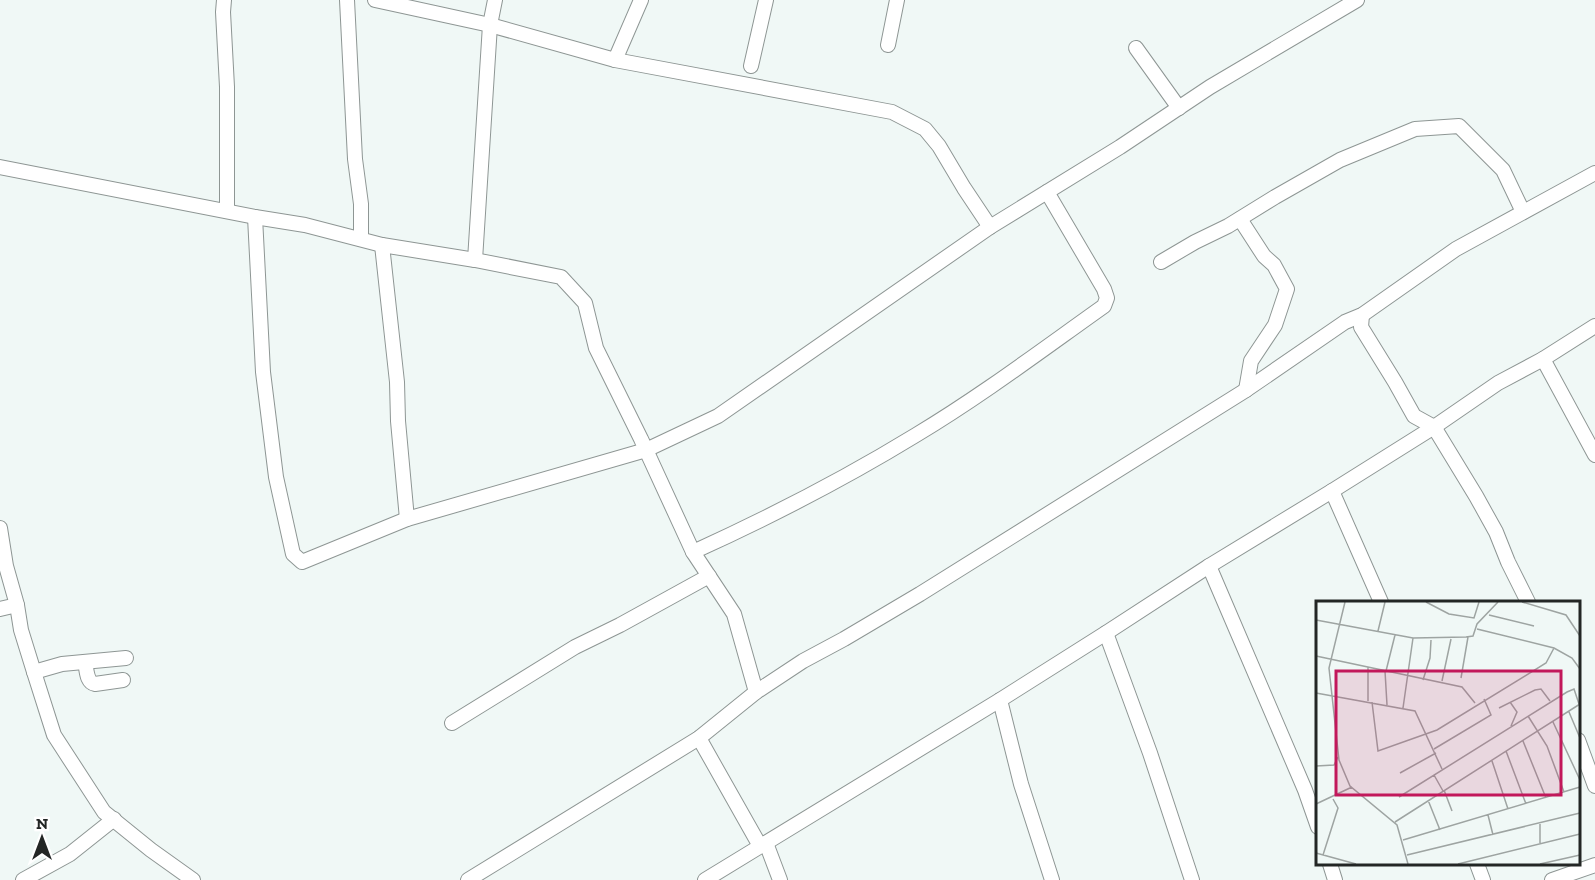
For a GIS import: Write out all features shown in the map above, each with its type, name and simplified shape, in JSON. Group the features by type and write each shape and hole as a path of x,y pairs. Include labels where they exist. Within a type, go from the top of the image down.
{"street":[{"path":"224,0 227,211"},
{"path":"347,0 355,159 361,204 361,239"},
{"path":"375,0 490,25 615,60 892,112 925,129 939,146 990,227"},
{"path":"475,260 490,25 495,0"},
{"path":"615,60 641,0"},
{"path":"751,66 766,0"},
{"path":"888,45 897,0"},
{"path":"255,217 263,372 276,477 293,554 302,562 407,519 646,450 718,416 990,227 1210,87 1357,0"},
{"path":"1136,48 1179,108"},
{"path":"1161,262 1341,160 1415,129 1460,126 1503,171 1523,212"},
{"path":"0,167 305,225 382,245 561,277 585,303 596,348 693,552 734,614 756,692"},
{"path":"468,880 699,738 756,692 803,661 920,594 1246,390 1345,322 1362,315 1456,249 1595,173"},
{"path":"693,552 752,526 917,435 974,398 1104,306 1107,298 1104,289 1047,192"},
{"path":"1240,219 1264,256 1274,265 1287,289 1275,325 1251,361 1246,390"},
{"path":"382,245 397,382 407,519"},
{"path":"1362,315 1361,327 1414,416 1434,427 1481,505 1496,532 1527,601"},
{"path":"705,880 1000,700 1209,566 1434,427 1498,383 1543,359 1595,326"},
{"path":"1543,359 1595,455"},
{"path":"1332,491 1380,601"},
{"path":"0,528 21,630 54,735 104,812 193,880"},
{"path":"1209,566 1305,790 1316,824"},
{"path":"452,723 575,647 709,576"},
{"path":"0,609 17,605"},
{"path":"1106,633 1150,753 1191,880"},
{"path":"34,672 62,664 126,658"},
{"path":"85,662 91,683 123,680"},
{"path":"1000,700 1021,784 1052,880"},
{"path":"699,738 763,844 780,880"},
{"path":"1580,745 1595,786"},
{"path":"23,880 70,854 114,819"},
{"path":"1330,865 1335,880"},
{"path":"1477,865 1483,880"},
{"path":"1552,880 1595,865"}]}
